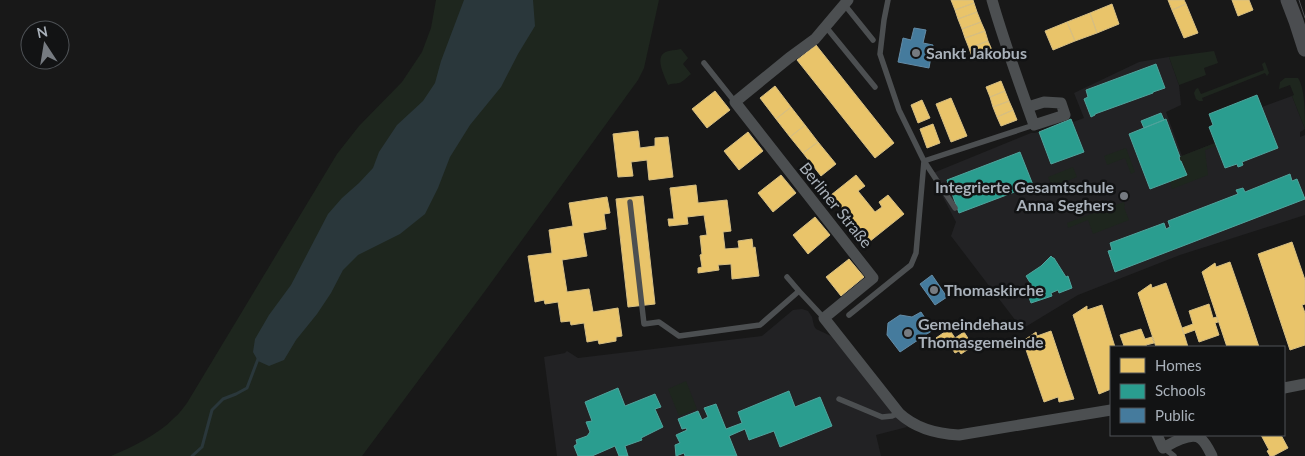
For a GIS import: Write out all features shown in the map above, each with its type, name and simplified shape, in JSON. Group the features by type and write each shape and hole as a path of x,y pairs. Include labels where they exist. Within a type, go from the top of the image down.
{"main road":[{"path":"1288,0 1305,48"}],"street":[{"path":"992,0 1034,125 1065,114 1061,103 1044,102 1028,107"},
{"path":"735,102 815,38 846,2"},
{"name":"Berliner Straße","path":"735,102 873,278 824,318"},
{"path":"824,318 900,412 911,422 928,430 959,435 1110,410"},
{"path":"1285,388 1305,384"},
{"path":"1157,436 1164,452 1180,439 1198,437 1212,456"}],"lane":[{"path":"888,0 880,54 899,110 924,161 955,208"},
{"path":"846,2 873,40"},
{"path":"826,27 875,87"},
{"name":"Berliner Straße","path":"704,63 735,102"},
{"path":"924,161 1034,125"},
{"path":"849,315 911,265 914,259 924,161"},
{"path":"630,202 644,324 659,322 679,336 760,325 799,291"},
{"path":"788,277 824,318"},
{"path":"839,399 882,417 892,416 900,412"},
{"path":"1164,452 1174,456"}],"shaded area":[{"path":"436,0 659,0 644,68 638,80 485,291 362,456 111,456 153,435 178,415 187,403 337,154 359,126 402,82 422,52 431,28"},
{"path":"464,0 533,0 535,26 501,87 470,125 450,157 425,214 400,234 358,255 343,270 331,293 296,340 284,360 269,366 258,361 253,352 255,339 269,315 291,285 328,214 373,168 379,152 397,125 423,101 435,83 441,61"},
{"path":"681,49 688,58 683,64 691,74 680,82 668,85 661,64 661,56 668,51"},
{"path":"1214,51 1218,63 1204,68 1206,75 1179,85 1169,57"},
{"name":"Integrierte Gesamtschule Anna Seghers","path":"1169,57 1179,85 1181,105 1166,112 1182,156 1268,122 1262,107 1292,96 1305,129 1300,132 1300,137 1305,135 1305,215 1180,255 1078,295 1022,329 951,236 956,222 932,176 933,173 1031,133 1039,132 1071,119 1073,122 1084,118 1074,93 1139,62"},
{"path":"1265,62 1269,73 1267,76 1265,73 1202,98 1203,101 1196,99 1194,93 1196,89 1198,88 1201,94 1264,70 1262,64"},
{"path":"1285,78 1298,78 1300,82 1304,102 1305,129 1292,96 1294,95 1290,85 1279,89 1280,82"},
{"path":"1215,143 1216,146 1205,150 1208,175 1172,189 1170,182 1187,175 1179,157"},
{"path":"1126,148 1135,172 1131,174 1125,158 1107,165 1104,156"},
{"path":"1073,167 1077,177 1057,185 1058,187 1053,189 1048,177"},
{"path":"1124,202 1129,220 1093,234 1088,220 1068,228 1067,223"},
{"path":"802,309 808,311 816,329 831,336 907,427 876,435 881,456 557,456 544,357 567,351 578,358 762,336 793,310"},
{"path":"686,381 697,409 679,416 668,389"}],"building: Homes":[{"path":"951,0 973,0 974,3 955,10"},
{"path":"1168,0 1184,0 1186,4 1172,10"},
{"path":"1232,0 1249,0 1253,10 1238,16"},
{"path":"974,3 977,12 958,19 955,10"},
{"path":"1112,4 1119,24 1097,33 1090,13"},
{"path":"1186,4 1198,33 1184,38 1172,10"},
{"path":"977,12 981,22 962,29 958,19"},
{"path":"1090,13 1097,33 1075,41 1067,22"},
{"path":"981,22 985,31 965,38 962,29"},
{"path":"1067,22 1075,41 1053,50 1045,31"},
{"path":"985,31 988,41 969,48 965,38"},
{"path":"988,41 992,50 972,57 969,48"},
{"path":"816,45 894,143 875,158 797,60"},
{"path":"1001,81 1005,91 990,97 986,87"},
{"path":"775,86 791,107 776,119 760,98"},
{"path":"715,91 730,110 707,128 692,109"},
{"path":"1005,91 1009,101 993,107 990,97"},
{"path":"951,98 967,136 951,142 936,104"},
{"path":"922,100 930,118 918,123 911,105"},
{"path":"1009,101 1013,110 997,117 993,107"},
{"path":"791,107 805,125 790,137 776,119"},
{"path":"1013,110 1017,120 1001,126 997,117"},
{"path":"933,124 940,143 927,148 920,129"},
{"path":"805,125 818,142 803,153 790,137"},
{"path":"638,131 640,148 655,146 655,138 668,137 673,177 649,180 647,160 631,162 633,176 618,177 613,134"},
{"path":"748,132 763,151 739,170 724,151"},
{"path":"818,142 836,164 821,176 803,153"},
{"path":"781,175 796,193 773,212 758,193"},
{"path":"856,175 865,186 858,191 875,212 882,207 879,202 888,195 904,214 869,242 831,195"},
{"path":"696,185 698,203 727,200 731,231 723,232 725,249 739,248 738,241 752,239 759,276 732,279 731,264 718,265 719,270 698,273 698,268 702,267 700,236 707,235 704,215 687,217 688,224 669,226 668,219 674,219 670,188"},
{"path":"643,196 655,304 628,307 616,199"},
{"path":"607,197 610,213 604,214 606,229 583,233 587,256 562,260 567,292 589,289 593,312 618,308 622,336 616,337 616,341 599,344 598,340 587,342 584,323 571,325 570,321 561,322 558,302 545,304 544,300 535,302 528,256 552,253 549,230 573,226 569,203"},
{"path":"815,217 830,235 808,254 793,235"},
{"path":"1292,242 1305,280 1305,304 1302,305 1305,313 1305,345 1290,350 1258,254"},
{"path":"849,259 864,277 841,296 826,277"},
{"path":"1230,262 1259,346 1227,346 1202,272 1215,263 1216,267"},
{"path":"1166,283 1188,346 1156,346 1138,293 1151,284 1152,288"},
{"path":"1209,304 1213,318 1217,317 1218,322 1215,323 1219,335 1199,342 1195,330 1184,334 1182,328 1193,324 1189,311"},
{"path":"1102,305 1115,346 1110,346 1110,389 1099,394 1073,315 1087,306 1087,310"},
{"path":"949,329 955,338 964,332 973,346 961,354 959,351 955,353 949,344 943,348 936,338"},
{"path":"1141,329 1145,339 1152,337 1154,343 1146,346 1124,346 1120,335"},
{"path":"1051,331 1074,399 1059,402 1058,397 1044,402 1023,341 1036,332 1037,336"},
{"path":"1262,436 1282,436 1288,448 1273,456 1270,456 1267,451 1269,450"}],"building: Schools":[{"path":"1156,64 1165,88 1091,117 1084,99 1088,97 1086,90"},
{"path":"1257,95 1278,148 1242,162 1243,165 1241,166 1238,167 1237,164 1225,168 1209,127 1213,125 1209,114"},
{"path":"1161,113 1164,120 1144,128 1141,121"},
{"path":"1071,119 1084,152 1051,164 1039,132"},
{"path":"1166,119 1180,161 1187,175 1150,189 1129,134"},
{"path":"1020,152 1033,185 959,213 947,180"},
{"path":"1290,174 1292,181 1297,179 1305,199 1115,272 1108,251 1112,250 1110,243 1164,223 1166,229 1170,227 1168,221 1238,194 1236,190 1243,188 1245,192"},
{"path":"1051,256 1066,277 1068,276 1072,288 1059,293 1058,290 1051,293 1052,296 1031,303 1027,292 1034,289 1026,276 1041,266"},
{"path":"618,388 625,406 655,394 661,407 655,409 663,427 641,438 642,440 625,446 628,456 619,456 615,446 592,456 578,456 574,446 577,444 576,440 587,436 590,432 586,422 592,421 585,402"},
{"path":"789,391 795,407 820,397 832,426 780,447 774,431 749,440 745,429 729,436 737,456 685,456 684,453 676,456 675,445 680,443 676,435 687,430 686,428 682,429 678,419 698,411 702,420 708,417 704,408 716,404 726,429 742,423 738,412"}],"building: Public":[{"name":"Sankt Jakobus","path":"914,28 926,30 923,43 933,45 929,68 898,62 903,38 911,40"},
{"name":"Thomaskirche","path":"932,275 947,297 935,305 920,284"},
{"name":"Gemeindehaus Thomasgemeinde","path":"921,312 933,330 900,352 887,335 888,323 900,315 912,317"}],"waterway":[{"path":"192,456 202,447 212,410 223,399 247,388 258,359"}],"tram line":[{"path":"1299,0 1305,18"}],"place":[{"name":"Sankt Jakobus","path":"916,53"},
{"name":"Integrierte Gesamtschule Anna Seghers","path":"1124,196"},
{"name":"Thomaskirche","path":"934,290"},
{"name":"Gemeindehaus Thomasgemeinde","path":"908,333"}]}
